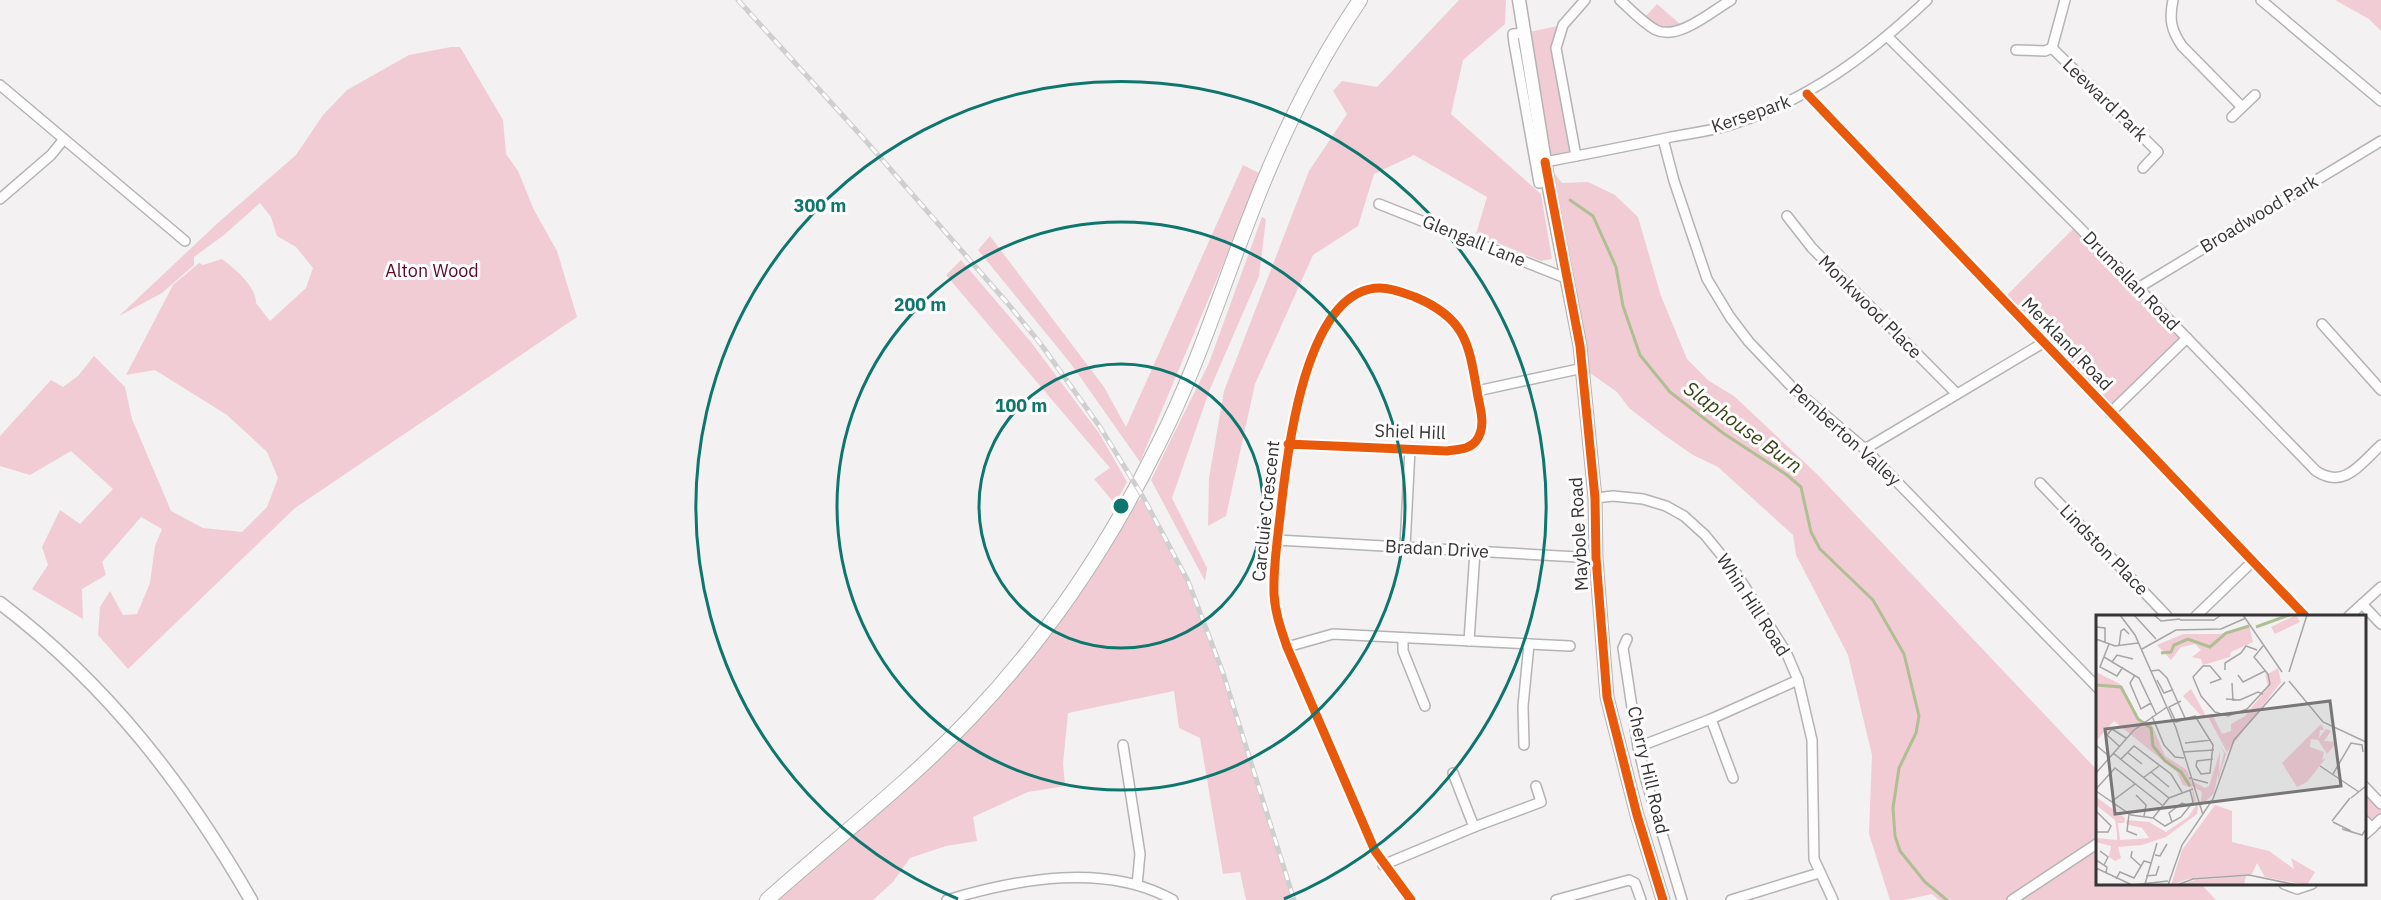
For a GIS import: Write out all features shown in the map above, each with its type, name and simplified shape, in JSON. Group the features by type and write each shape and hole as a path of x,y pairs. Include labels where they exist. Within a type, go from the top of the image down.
{"highway":[{"path":"767,900 915,772 972,716 1056,617 1092,564 1124,512 1181,397 1269,168 1314,74 1360,0"}],"main road":[{"name":"Maybole Road","path":"1519,0 1548,182 1583,368 1595,498 1596,558 1607,697 1637,815 1663,900"},
{"path":"0,603 39,632 110,702 156,756 207,827 251,900"}],"street":[{"path":"1576,156 1556,48 1563,25 1585,0"},
{"path":"1620,0 1657,30 1675,32 1731,0"},
{"name":"Kersepark","path":"1545,162 1731,125 1807,94 1888,37 1927,0"},
{"name":"Leeward Park","path":"2052,48 2065,0"},
{"path":"2173,0 2170,25 2174,35 2242,107"},
{"path":"2260,0 2381,101"},
{"path":"1524,33 1513,34 1514,43 1539,183 1548,182"},
{"name":"Drumellan Road","path":"1888,37 2316,471 2326,478 2345,477 2381,445"},
{"name":"Leeward Park","path":"2016,50 2045,51 2052,48"},
{"name":"Leeward Park","path":"2052,48 2160,150 2143,168"},
{"path":"0,85 185,241"},
{"name":"Merkland Road","path":"1807,94 2304,615"},
{"path":"2232,117 2255,95"},
{"path":"0,199 51,155 64,139"},
{"name":"Pemberton Valley","path":"1663,139 1674,181 1707,279 1730,317 1770,368 1865,449 2096,687"},
{"name":"Broadwood Park","path":"2138,288 2381,141"},
{"name":"Glengall Lane","path":"1379,204 1568,279"},
{"name":"Monkwood Place","path":"1787,216 1812,248 1957,394"},
{"name":"Carcluie Crescent","path":"1411,900 1383,865 1375,851 1287,647 1278,620 1274,596 1277,540 1288,444 1307,372 1322,336 1344,302 1360,291 1380,288 1397,290 1440,310 1456,324 1465,338 1471,354 1477,391"},
{"path":"2322,324 2381,390"},
{"path":"2110,413 2187,338"},
{"path":"1865,449 2043,343"},
{"path":"1477,391 1583,368"},
{"name":"Shiel Hill","path":"1288,444 1447,451 1466,448 1476,441 1483,422 1477,391"},
{"path":"1405,547 1410,449"},
{"name":"Lindston Place","path":"2040,483 2166,615"},
{"name":"Whin Hill Road","path":"1595,498 1613,496 1643,499 1666,506 1684,516 1705,535 1736,573 1786,652 1798,680 1812,740 1814,859 1833,900"},
{"name":"Bradan Drive","path":"1277,540 1596,558"},
{"path":"1469,641 1475,551"},
{"path":"2197,615 2252,562"},
{"path":"2350,615 2381,587"},
{"path":"2362,604 2381,624"},
{"path":"1287,647 1333,634 1570,646"},
{"path":"1403,638 1403,651 1425,706"},
{"name":"Cherry Hill Road","path":"1627,639 1623,648 1638,747 1682,900"},
{"path":"1524,745 1523,706 1529,644"},
{"path":"1638,747 1711,719 1798,680"},
{"path":"1711,719 1733,778"},
{"path":"1123,745 1140,854 1137,885"},
{"path":"1453,773 1474,827"},
{"path":"1383,865 1541,802 1536,786"},
{"path":"2366,788 2381,804"},
{"path":"2368,831 2381,819"},
{"path":"2012,900 2096,844"},
{"path":"1731,900 1819,873"},
{"path":"947,900 982,891 1061,879 1111,880 1137,885 1173,900"},
{"path":"1556,900 1629,880 1635,883 1641,900"},
{"path":"2287,885 2297,889 2309,885"}],"green space":[{"path":"1459,0 1506,0 1505,24 1463,60 1451,114 1541,194 1552,259 1541,261 1476,234 1487,197 1414,155 1374,174 1358,226 1313,255 1255,384 1226,516 1208,526 1209,478 1224,391 1309,171 1347,114 1333,91 1342,81 1377,87"},
{"path":"2335,0 2381,0 2381,31 2369,19"},
{"path":"1657,4 1680,24 1664,28 1645,17"},
{"path":"1563,25 1556,48 1576,156 1546,163 1562,183 1588,182 1615,195 1638,217 1661,296 1687,359 1709,381 1734,396 1818,475 2096,769 2096,885 2202,885 2216,900 2015,900 2083,853 2012,900 1939,900 1932,894 1904,900 1890,900 1869,834 1872,755 1848,655 1796,555 1793,535 1718,467 1693,455 1664,435 1629,408 1617,392 1583,368 1550,193 1524,33"},
{"name":"Alton Wood","path":"460,47 503,120 506,154 518,171 534,210 557,251 577,317 295,508 128,669 98,635 100,607 110,591 123,615 137,614 150,583 155,546 162,529 141,517 102,562 106,575 82,589 83,619 32,589 48,565 42,547 60,510 80,524 113,489 71,451 30,475 0,466 0,436 51,380 63,387 78,376 94,356 125,387 132,419 171,511 203,528 242,532 267,507 278,478 267,452 227,415 155,370 126,375 173,285 199,263 203,265 222,259 227,263 249,284 256,303 270,321 306,288 313,268 296,247 277,236 271,217 260,203 224,235 194,257 194,265 162,293 119,316 220,221 296,155 323,115 347,90 409,55"},
{"path":"1243,165 1261,174 1140,462 1071,364 978,250 990,236 1104,387 1126,427"},
{"path":"1262,217 1266,219 1259,276 1210,389 1172,498 1207,568 1205,581 1151,480 1209,363"},
{"path":"2077,225 2187,338 2110,413 2002,300"},
{"path":"961,260 1031,342 1099,433 1127,482 1115,504 1094,479 1110,468 946,275"},
{"path":"1143,497 1188,581 1203,618 1223,673 1294,900 1246,900 1240,872 1223,874 1200,738 1179,728 1174,691 1068,713 1063,763 1065,786 1028,792 973,817 977,841 946,846 910,858 893,882 873,900 767,900 915,772 1026,653 1124,512"},
{"path":"2366,788 2381,804 2381,819 2372,828 2366,821"}],"waterway":[{"name":"Slaphouse Burn","path":"1570,200 1593,216 1616,267 1623,306 1640,355 1670,392 1723,433 1787,475 1801,487 1811,532 1820,549 1873,600 1904,654 1919,716 1916,733 1899,768 1893,808 1895,836 1900,851 1925,882 1947,900"}],"railway":[{"path":"738,0 865,140 1009,305 1040,343 1100,427 1143,497 1188,581 1223,673 1294,900"}],"cycle path":[{"path":"1807,94 2304,615"},
{"path":"1545,162 1580,346 1595,498 1596,558 1607,697 1637,815 1663,900"},
{"path":"1288,444 1447,451 1463,449 1473,444 1481,431 1481,414 1472,363 1463,336 1456,325 1433,306 1407,294 1384,288 1354,295 1334,315 1317,343 1295,415 1288,451 1275,562 1275,601 1287,647 1375,851 1411,900"}]}
